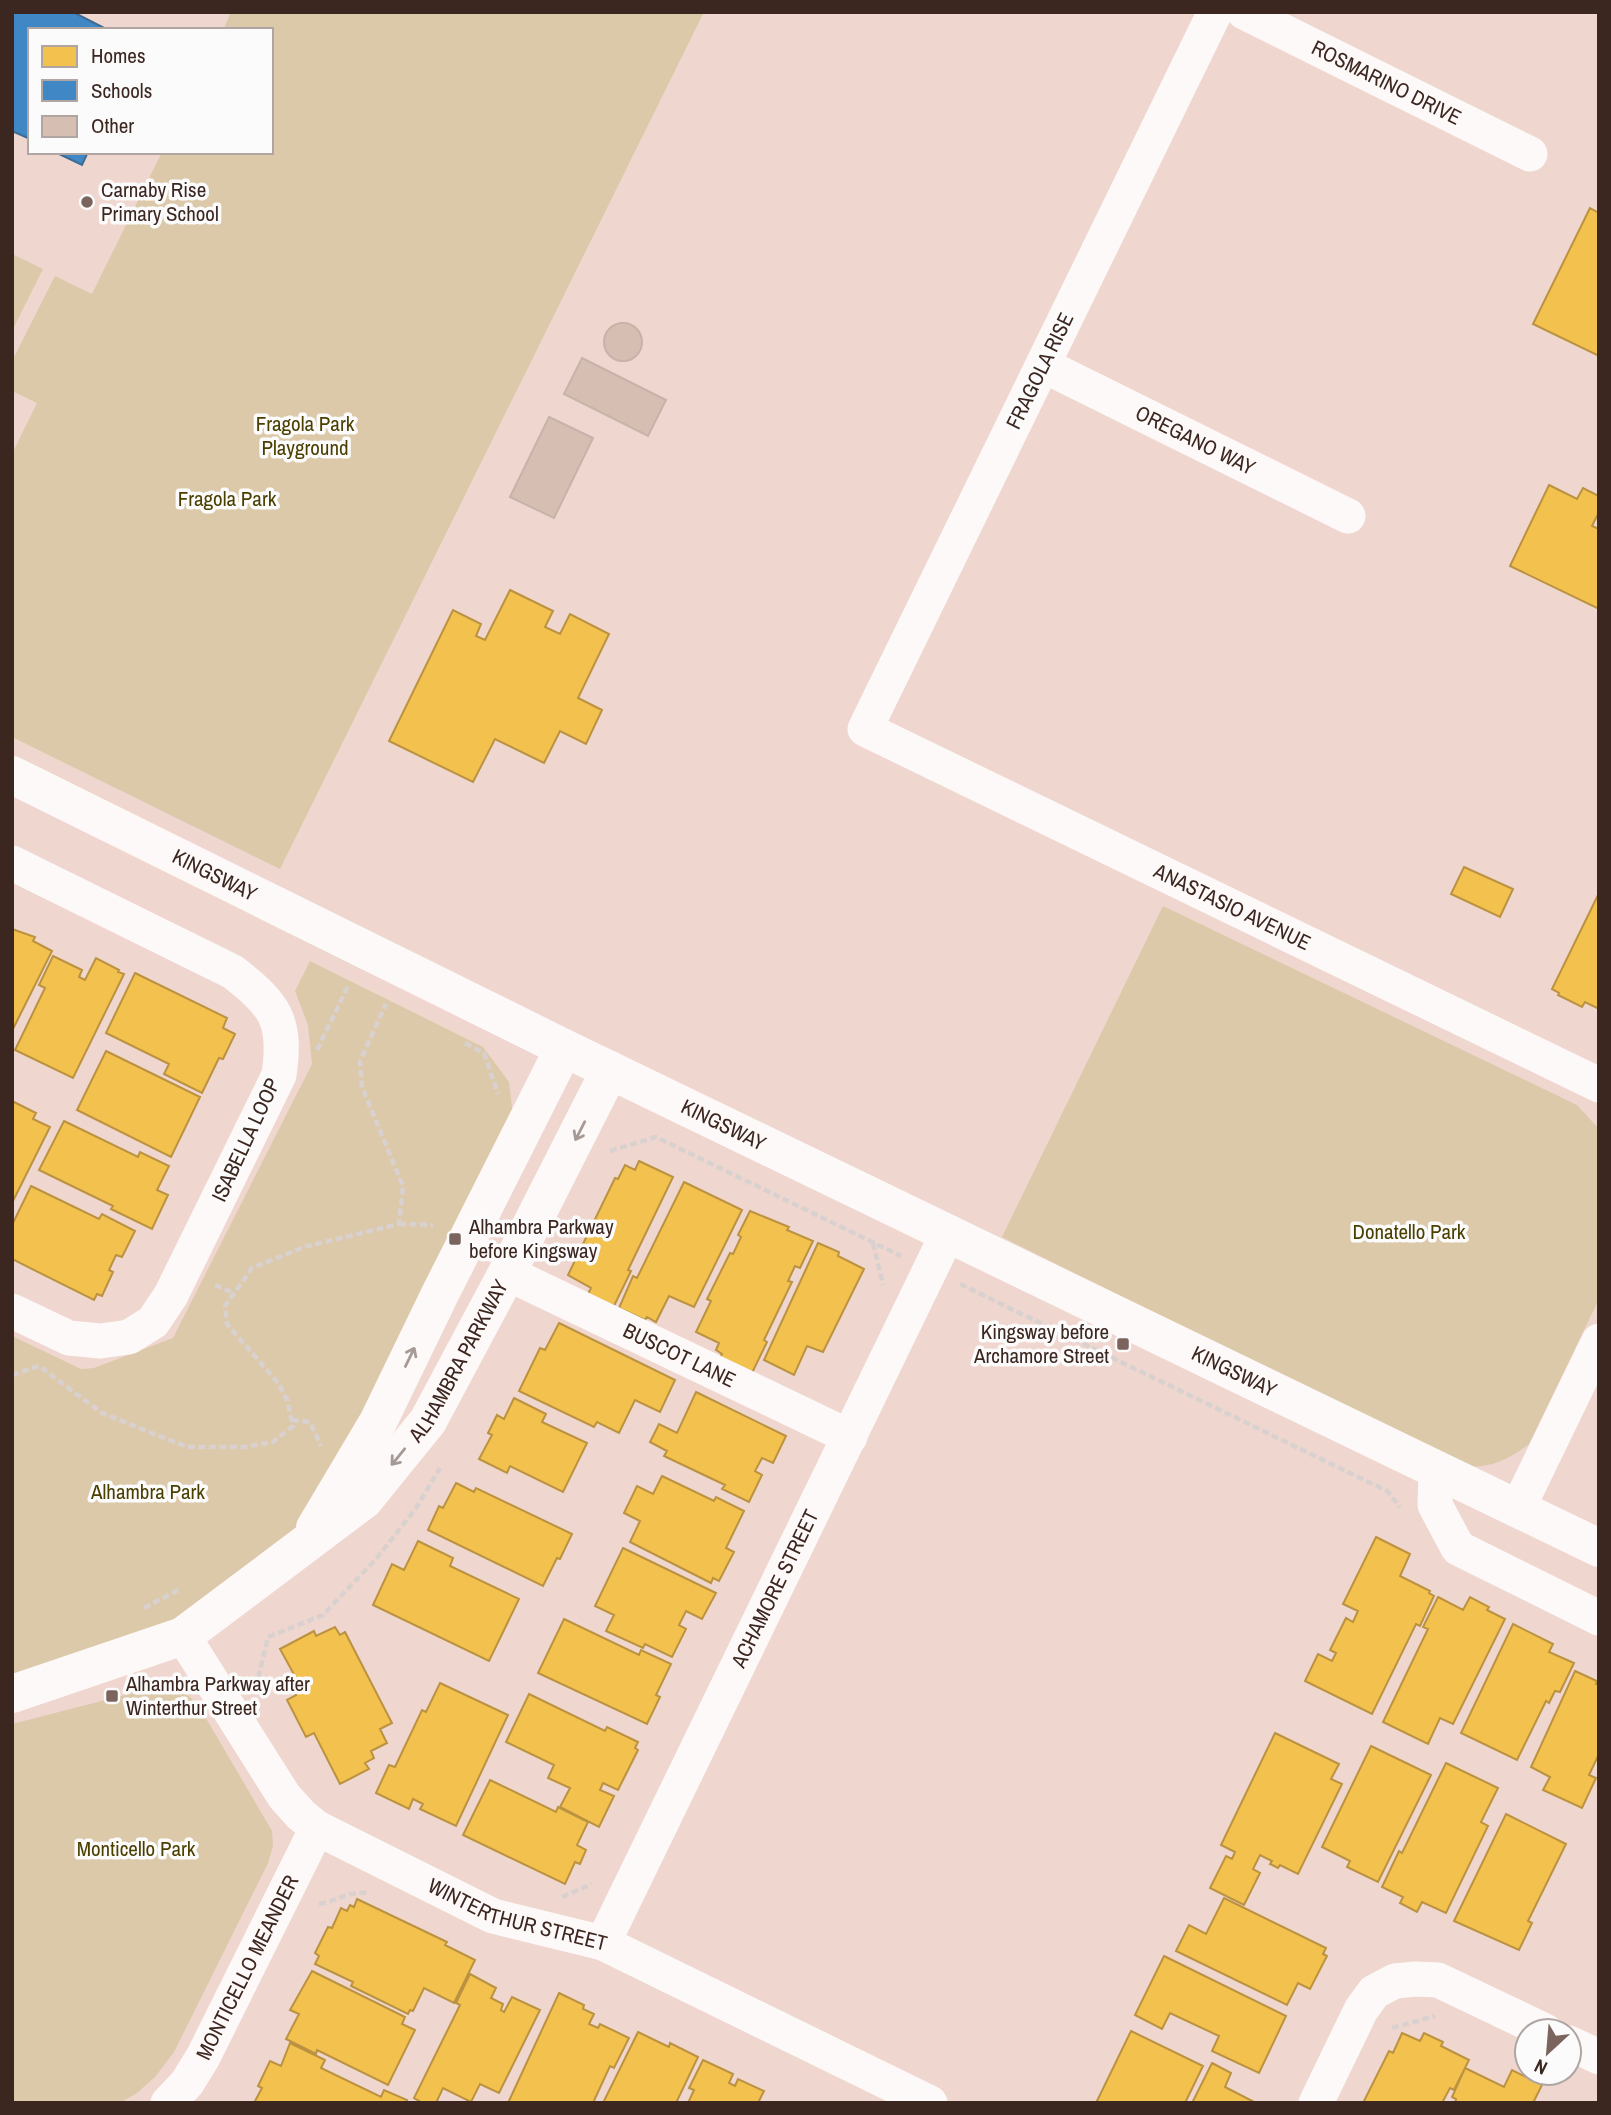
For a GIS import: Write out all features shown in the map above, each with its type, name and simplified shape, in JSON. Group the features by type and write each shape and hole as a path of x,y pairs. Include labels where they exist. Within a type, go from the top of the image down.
{"street":[{"name":"FRAGOLA RISE","path":"865,729 1215,12"},
{"name":"ROSMARINO DRIVE","path":"1244,12 1530,154"},
{"name":"OREGANO WAY","path":"1043,365 1348,516"},
{"name":"ANASTASIO AVENUE","path":"865,729 1599,1085"},
{"name":"KINGSWAY","path":"12,775 564,1048 1599,1548"},
{"name":"ISABELLA LOOP","path":"12,863 233,972 262,996 279,1022 282,1049 279,1075 171,1295 153,1322 129,1337 100,1342 69,1338 12,1311"},
{"name":"ALHAMBRA PARKWAY","path":"305,1545 379,1422 564,1048"},
{"name":"ALHAMBRA PARKWAY","path":"12,1694 184,1636 364,1500 428,1421 610,1070"},
{"name":"ACHAMORE STREET","path":"603,1943 948,1233"},
{"name":"BUSCOT LANE","path":"507,1273 850,1437"},
{"path":"1518,1508 1599,1341"},
{"path":"1436,1469 1435,1505 1458,1548 1599,1618"},
{"name":"WINTERTHUR STREET","path":"184,1636 284,1796 317,1828 493,1916 603,1943 930,2103"},
{"name":"MONTICELLO MEANDER","path":"168,2103 187,2083 203,2057 317,1828"},
{"path":"1316,2103 1361,2010 1374,1992 1395,1981 1438,1980 1516,2017"},
{"path":"1583,2050 1599,2057"}],"path":[{"path":"337,978 349,984"},
{"path":"374,997 389,1005 360,1061 362,1087 403,1186 399,1224"},
{"path":"463,1042 484,1053 500,1101"},
{"path":"12,1375 39,1366 102,1413 187,1447 244,1447 273,1442 293,1426 287,1400 279,1384 227,1324 225,1306 252,1268 304,1247 399,1224 435,1225"},
{"path":"205,1280 234,1293"},
{"path":"292,1420 310,1422 324,1453"},
{"path":"139,1611 186,1586"},
{"path":"287,1890 319,1904 334,1902 353,1892 368,1893"},
{"path":"1388,2029 1438,2015"}],"green space":[{"name":"Fragola Park","path":"231,12 704,12 280,869 12,737 12,454 37,403 12,391 12,361 55,276 92,294 161,154 273,154 273,28 224,28"},
{"path":"12,254 43,269 12,331"},
{"name":"Donatello Park","path":"1163,906 1577,1105 1599,1129 1599,1299 1529,1444 1521,1450 1489,1465 1461,1466 1002,1237"},
{"name":"Alhambra Park","path":"310,961 483,1047 509,1082 514,1124 305,1545 183,1636 12,1682 12,1336 81,1369 94,1368 173,1338 312,1064 308,1025 295,991"},
{"name":"Monticello Park","path":"160,1686 185,1693 205,1717 272,1831 273,1846 268,1863 174,2052 155,2077 137,2093 120,2103 12,2103 12,1724"}],"building: Homes":[{"path":"1590,208 1599,213 1599,356 1533,324"},
{"path":"1549,485 1577,499 1583,488 1599,496 1599,512 1592,526 1599,529 1599,609 1510,566"},
{"path":"510,590 553,611 545,627 560,634 570,614 609,634 578,698 602,710 586,744 560,731 544,763 495,739 473,782 389,741 453,610 481,624 476,636 485,640"},
{"path":"1464,867 1513,889 1500,917 1451,894"},
{"path":"1599,893 1599,1009 1585,1002 1582,1007 1552,989"},
{"path":"12,929 35,937 33,941 52,951 12,1031"},
{"path":"53,956 82,970 79,977 85,980 96,958 124,974 73,1078 15,1050 45,988 39,985"},
{"path":"135,973 227,1018 223,1028 235,1034 223,1059 219,1058 202,1093 164,1074 169,1064 106,1033"},
{"path":"106,1051 200,1097 171,1157 77,1110"},
{"path":"12,1101 36,1113 33,1119 50,1127 12,1203"},
{"path":"64,1121 138,1157 140,1152 169,1166 157,1190 168,1195 152,1229 111,1209 113,1206 39,1170"},
{"path":"639,1161 673,1177 628,1270 631,1271 614,1306 588,1294 591,1288 568,1275 615,1178 618,1179 625,1165 635,1170"},
{"path":"684,1182 742,1210 694,1307 669,1296 656,1322 647,1317 645,1320 619,1308 633,1276 637,1278"},
{"path":"31,1186 99,1219 102,1214 135,1231 122,1257 116,1255 109,1270 113,1272 102,1296 97,1294 94,1300 12,1259 12,1225"},
{"path":"750,1211 789,1227 787,1230 813,1241 800,1268 795,1266 788,1281 792,1282 764,1340 767,1342 752,1373 720,1357 722,1354 716,1350 719,1343 696,1332 711,1301 707,1299 730,1253 733,1254 741,1237 738,1235"},
{"path":"818,1243 839,1252 838,1256 864,1269 823,1352 807,1346 794,1375 764,1360"},
{"path":"559,1323 675,1380 660,1412 635,1400 619,1433 597,1422 594,1427 519,1391 540,1348 545,1350"},
{"path":"696,1392 786,1436 773,1463 762,1458 755,1471 762,1475 749,1502 722,1489 725,1485 664,1456 667,1451 650,1442 659,1424 677,1433"},
{"path":"514,1398 546,1414 542,1422 587,1443 563,1492 510,1466 507,1473 479,1459 492,1435 488,1433 497,1415 504,1419"},
{"path":"662,1476 714,1501 716,1497 744,1511 726,1548 734,1552 719,1581 713,1578 711,1583 630,1542 640,1521 624,1513 637,1486 653,1494"},
{"path":"456,1483 474,1492 476,1488 572,1534 543,1586 428,1530 439,1506 443,1508"},
{"path":"1376,1537 1410,1554 1400,1576 1430,1591 1434,1596 1420,1626 1416,1624 1372,1714 1305,1681 1318,1654 1332,1661 1336,1653 1330,1650 1346,1618 1353,1622 1358,1611 1343,1604"},
{"path":"418,1541 453,1558 450,1566 519,1599 489,1661 373,1605 392,1564 404,1570"},
{"path":"623,1548 716,1593 702,1619 686,1611 679,1625 686,1629 672,1657 645,1644 643,1648 606,1631 614,1615 595,1606"},
{"path":"1438,1597 1463,1610 1470,1597 1505,1619 1453,1724 1440,1718 1428,1744 1383,1722 1428,1629 1423,1627"},
{"path":"564,1619 639,1655 641,1650 671,1664 656,1695 660,1697 647,1724 538,1673"},
{"path":"1513,1624 1553,1644 1549,1652 1574,1663 1560,1692 1555,1691 1549,1703 1546,1701 1517,1760 1461,1733"},
{"path":"335,1627 340,1635 345,1632 392,1723 380,1729 387,1743 371,1751 374,1758 365,1763 369,1769 340,1784 314,1733 306,1737 287,1700 296,1695 289,1682 296,1678 280,1649 314,1631 316,1636"},
{"path":"1575,1671 1597,1681 1596,1684 1599,1685 1599,1754 1589,1775 1596,1778 1582,1808 1543,1790 1550,1777 1531,1767"},
{"path":"440,1683 508,1715 456,1826 420,1809 423,1804 413,1799 409,1809 376,1793 389,1765 395,1767 422,1710 426,1712"},
{"path":"529,1694 605,1731 607,1727 638,1742 635,1748 638,1750 618,1790 603,1783 600,1790 614,1796 599,1827 560,1807 570,1788 548,1778 554,1765 506,1742"},
{"path":"1275,1733 1339,1764 1331,1779 1342,1784 1298,1874 1280,1865 1278,1868 1270,1864 1272,1861 1260,1855 1253,1869 1260,1873 1244,1905 1210,1888 1226,1856 1232,1859 1235,1852 1221,1845"},
{"path":"1371,1746 1431,1775 1378,1882 1347,1867 1350,1861 1322,1847"},
{"path":"1446,1763 1498,1788 1481,1822 1488,1826 1446,1913 1422,1902 1417,1912 1400,1903 1403,1897 1382,1887 1399,1851 1402,1853"},
{"path":"490,1780 556,1812 558,1807 588,1822 577,1845 586,1850 580,1864 575,1862 565,1884 463,1835"},
{"path":"1506,1814 1566,1844 1528,1921 1532,1923 1519,1950 1454,1921"},
{"path":"1224,1898 1326,1948 1323,1954 1327,1956 1310,1989 1298,1983 1287,2005 1176,1951 1189,1925 1206,1934"},
{"path":"357,1899 447,1942 445,1945 475,1960 454,2003 424,1988 413,2011 410,2010 408,2014 351,1986 353,1982 315,1964 319,1956 315,1953 328,1927 332,1928 341,1908 347,1911 350,1905 354,1907"},
{"path":"1164,1956 1286,2016 1259,2073 1212,2051 1219,2036 1170,2013 1162,2029 1135,2015"},
{"path":"312,1971 405,2017 402,2024 415,2030 388,2085 317,2050 316,2054 286,2039 299,2014 290,2010"},
{"path":"470,1974 496,1988 491,1998 503,2004 501,2010 504,2012 512,1997 540,2010 499,2093 480,2084 471,2102 443,2088 436,2103 423,2103 414,2098 460,2005 456,2003"},
{"path":"559,1993 584,2005 583,2009 594,2014 589,2024 598,2028 600,2024 629,2038 614,2068 610,2066 593,2103 508,2103"},
{"path":"1131,2031 1203,2066 1185,2103 1096,2103"},
{"path":"638,2032 669,2047 670,2043 698,2057 676,2103 603,2103"},
{"path":"1402,2033 1420,2041 1424,2033 1443,2042 1441,2046 1469,2060 1454,2090 1450,2088 1442,2103 1363,2103 1389,2051 1393,2053"},
{"path":"290,2043 325,2060 321,2068 381,2097 384,2090 407,2100 406,2103 254,2103 262,2088 258,2086 270,2061 281,2066"},
{"path":"703,2060 733,2074 729,2083 735,2086 738,2079 764,2091 758,2103 688,2103 694,2090 689,2088"},
{"path":"1212,2063 1231,2073 1225,2087 1256,2103 1192,2103"},
{"path":"1465,2068 1504,2087 1512,2070 1513,2087 1541,2087 1533,2103 1455,2103 1456,2099 1452,2097"}],"building: Schools":[{"path":"12,12 73,12 104,28 28,28 28,138 12,131"},
{"path":"59,154 87,154 82,165"}],"building: Other":[{"path":"623,323 637,328 642,342 637,356 623,361 609,356 604,342 609,328"},
{"path":"582,358 666,400 648,436 564,394"},
{"path":"549,417 593,438 554,518 510,497"}],"place":[{"name":"Carnaby Rise Primary School","path":"87,202"},
{"name":"Alhambra Parkway before Kingsway","path":"455,1239"},
{"name":"Kingsway before Archamore Street","path":"1123,1344"},
{"name":"Alhambra Parkway after Winterthur Street","path":"112,1696"}],"park label":[{"name":"Fragola Park Playground","path":"305,436"}]}
